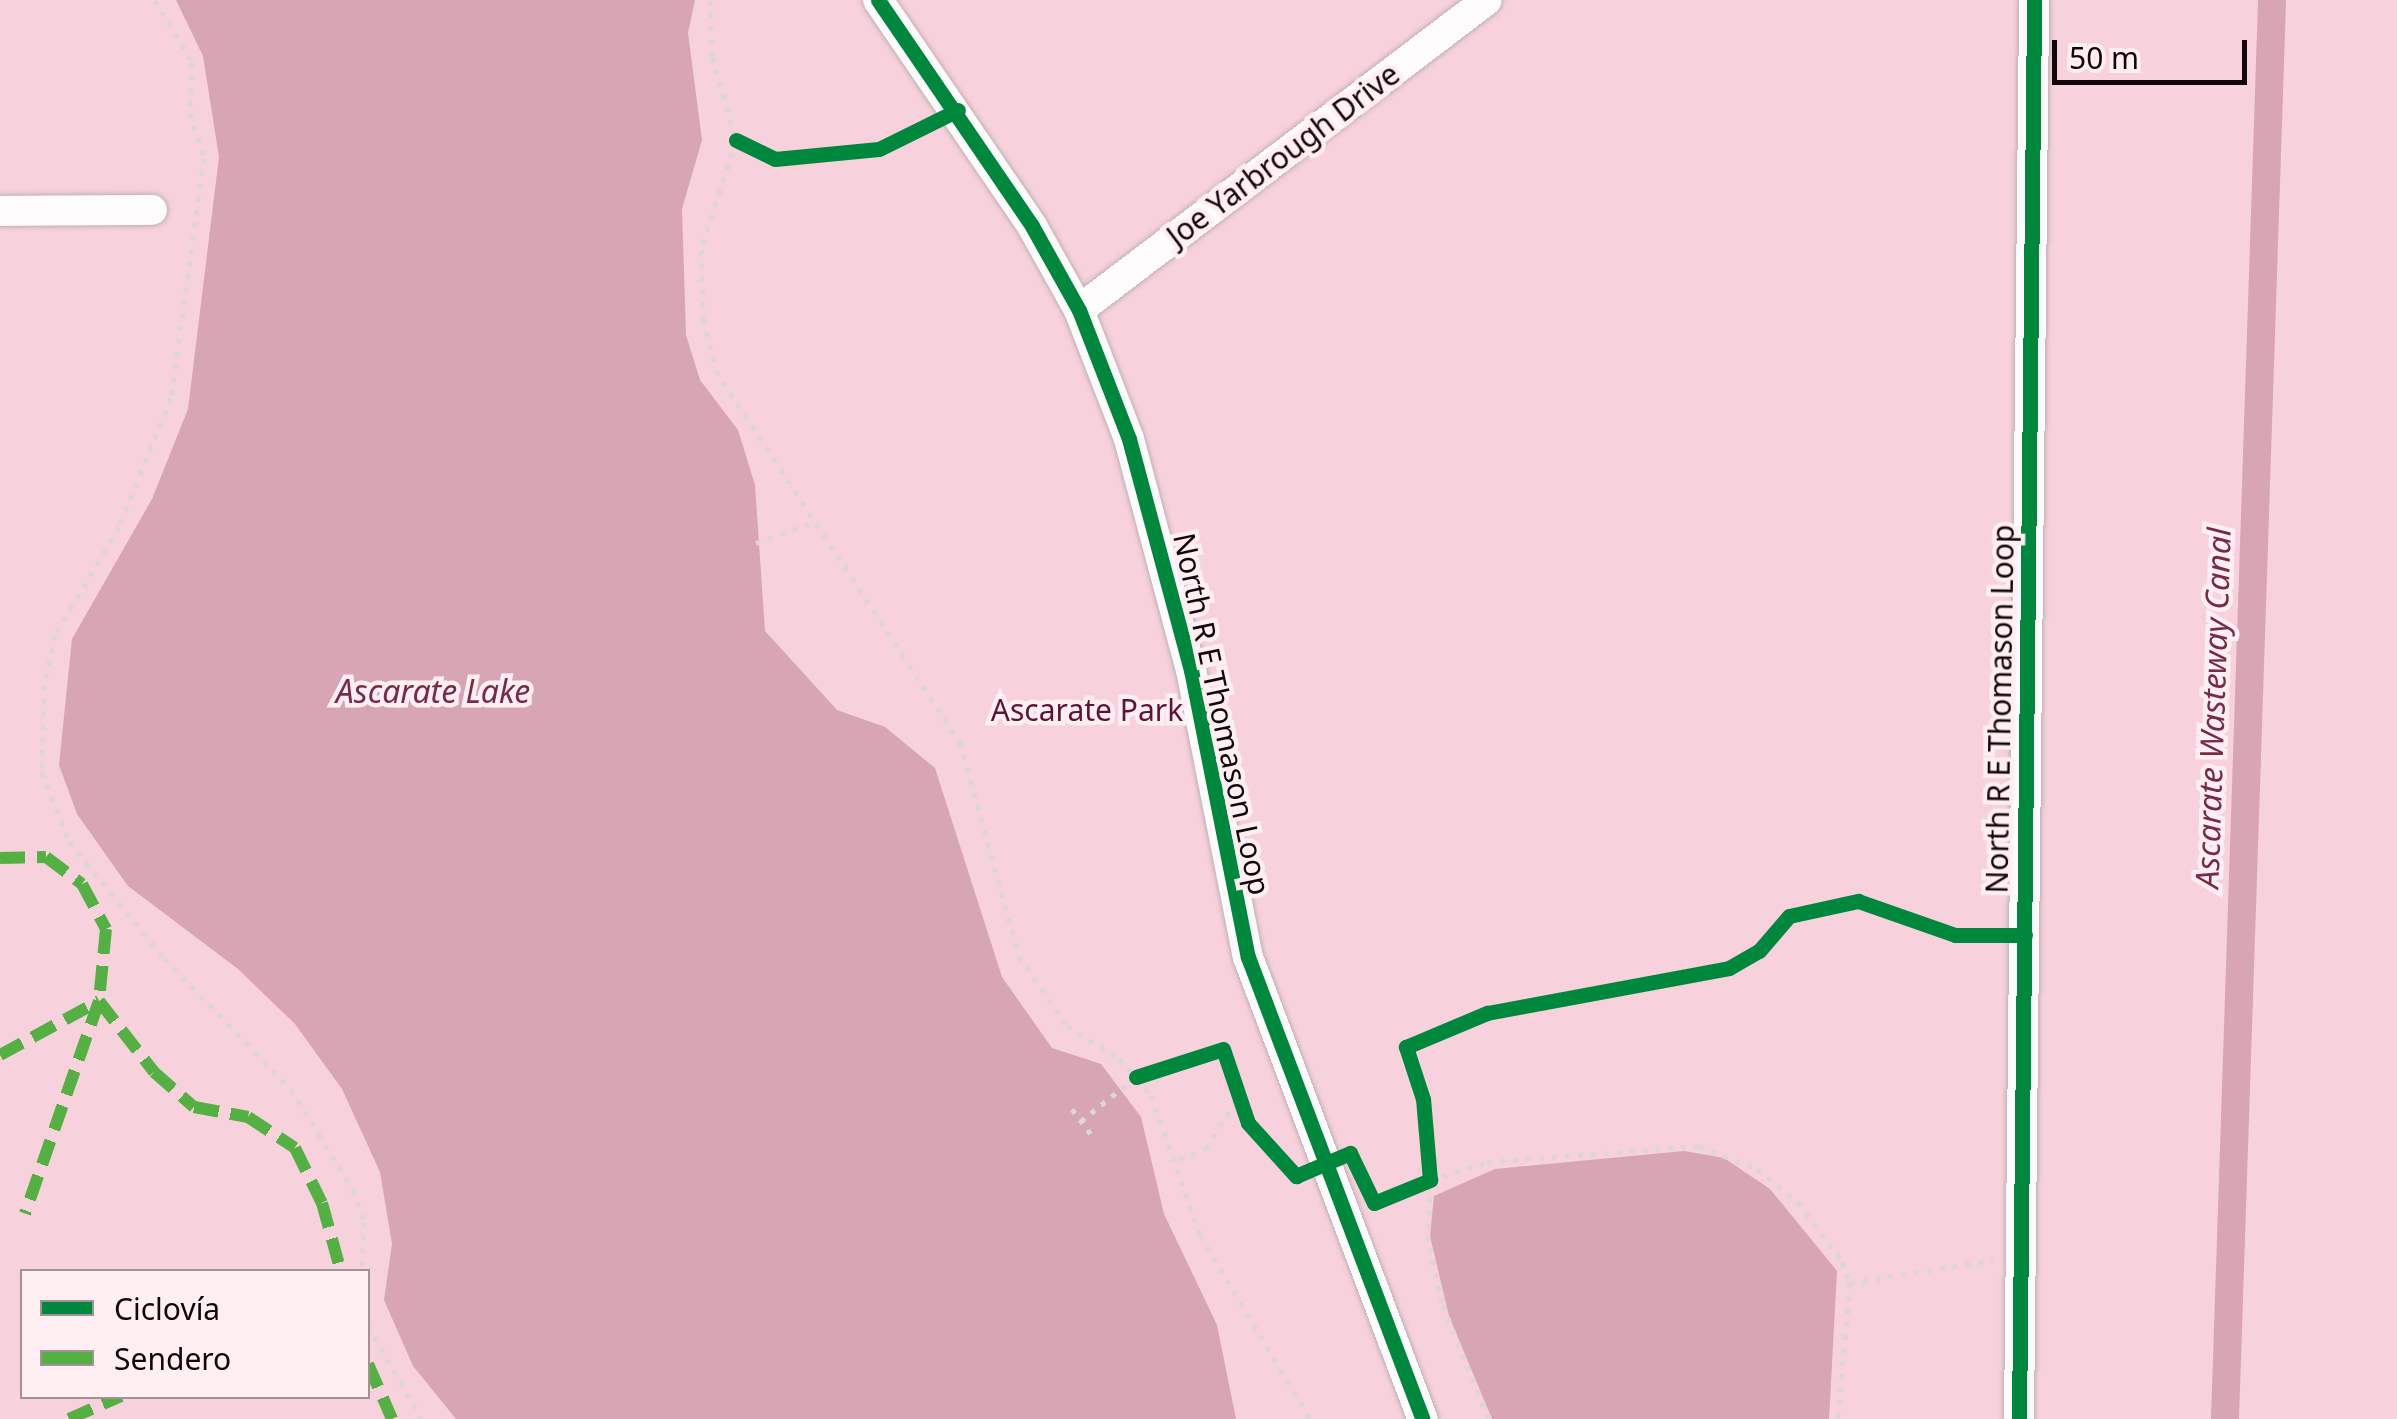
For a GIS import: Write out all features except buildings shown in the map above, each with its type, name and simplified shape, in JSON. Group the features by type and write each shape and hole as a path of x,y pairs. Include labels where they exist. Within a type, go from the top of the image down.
{"street":[{"name":"North R E Thomason Loop","path":"878,0 958,110 1079,310 1129,439 1175,600 1248,956 1422,1419"},
{"name":"Joe Yarbrough Drive","path":"1079,310 1487,0"},
{"name":"North R E Thomason Loop","path":"2019,1419 2034,0"},
{"path":"0,211 152,210"}],"path":[{"path":"155,0 192,62 190,112 204,158 171,398 119,528 55,634 44,685 42,772 69,842 164,958 291,1089 353,1190 364,1222 362,1269"},
{"path":"710,0 712,57 736,140 701,250 708,348 814,522 969,759 1000,900 1029,974 1076,1036 1136,1077 1178,1159 1208,1252 1310,1419"},
{"path":"736,140 776,159 879,149 958,110"},
{"path":"756,544 814,522"},
{"path":"1406,1047 1522,1002 1728,968 1758,951 1789,916 1858,901 1955,935 2025,935"},
{"path":"1081,1121 1136,1077"},
{"path":"1178,1159 1206,1148 1239,1096"},
{"path":"1072,1109 1091,1134"},
{"path":"1488,1419 1442,1303 1428,1241 1430,1180 1487,1162 1632,1146 1723,1150 1798,1202 1850,1283 1838,1419"},
{"path":"1850,1283 1970,1260 2021,1260"},
{"path":"370,1329 421,1419"}],"green space":[{"name":"Ascarate Park","path":"0,0 2397,0 2397,1419 0,1419"}],"water":[{"name":"Ascarate Lake","path":"176,0 695,0 688,33 702,140 682,209 686,335 700,380 738,430 755,485 765,631 837,710 885,727 935,768 1002,977 1052,1048 1101,1064 1141,1117 1164,1214 1217,1325 1236,1419 456,1419 413,1366 384,1300 392,1244 380,1172 342,1089 295,1024 238,969 128,886 77,814 59,765 72,639 152,499 188,409 219,157 203,56"},
{"path":"1684,1151 1724,1158 1770,1189 1837,1271 1829,1419 1492,1419 1449,1316 1430,1236 1434,1196 1495,1169"}],"waterway":[{"name":"Ascarate Wasteway Canal","path":"2225,1419 2272,0"}],"marked path":[{"path":"0,858 46,857 82,884 106,929 99,1001 25,1213"},
{"path":"0,1055 99,1001 154,1072 194,1107 248,1117 295,1148 322,1203 340,1269"},
{"path":"370,1369 392,1419"},
{"path":"69,1419 114,1399"}],"cycle path":[{"path":"878,0 1032,226 1079,310 1129,439 1191,670 1248,957 1423,1419"},
{"path":"2019,1419 2034,0"},
{"path":"736,140 775,159 879,149 958,110"},
{"path":"1136,1077 1223,1049 1248,1123 1296,1176 1350,1153 1374,1203 1430,1180 1423,1099 1406,1047 1487,1013 1729,968 1759,951 1789,916 1858,901 1955,935 2025,935"}]}
